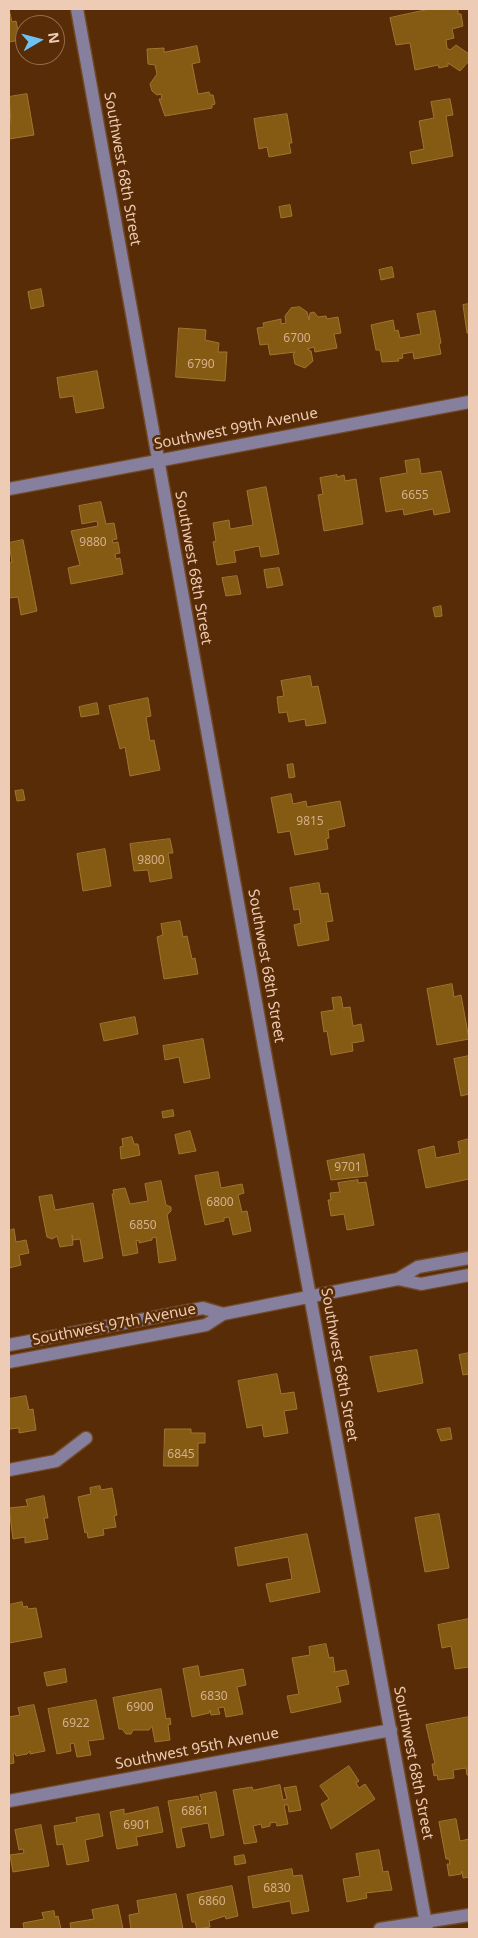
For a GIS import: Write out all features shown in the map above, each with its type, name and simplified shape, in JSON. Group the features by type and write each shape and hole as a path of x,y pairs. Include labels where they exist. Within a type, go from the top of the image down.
{"street":[{"name":"Southwest 68th Street","path":"77,9 157,461 426,1926"},
{"name":"Southwest 99th Avenue","path":"9,489 469,402"},
{"name":"Southwest 97th Avenue","path":"9,1362 206,1324 223,1314 398,1279 418,1267 469,1258"},
{"name":"Southwest 97th Avenue","path":"398,1279 420,1284 469,1274"},
{"name":"Southwest 97th Avenue","path":"9,1345 202,1308 223,1314"},
{"path":"9,1470 56,1461 86,1438"},
{"name":"Southwest 95th Avenue","path":"9,1801 391,1730"},
{"path":"380,1929 426,1926 469,1915"}],"building":[{"path":"9,9 12,22 15,21 15,41 9,42"},
{"path":"430,9 458,9 458,14 461,14 463,26 452,29 454,38 446,40 447,48 450,50 456,45 469,54 469,61 460,71 448,63 448,66 439,68 438,65 415,70 410,43 396,45 390,18"},
{"path":"197,46 200,62 192,64 198,94 209,92 210,95 213,95 215,104 212,105 212,108 165,116 159,99 162,99 161,94 157,95 152,91 150,84 157,74 155,65 148,64 147,49 164,48 164,52"},
{"path":"27,94 34,135 9,139 9,124 11,123 9,97"},
{"path":"450,99 453,115 446,116 453,156 412,164 410,152 424,149 419,121 434,118 431,102"},
{"path":"287,114 292,143 289,143 291,153 269,157 267,147 259,149 254,119"},
{"path":"290,205 292,216 281,218 279,207"},
{"path":"392,267 394,277 381,280 379,270"},
{"path":"41,289 44,306 31,309 28,292"},
{"path":"469,304 469,333 467,333 463,305"},
{"path":"300,307 307,312 309,320 310,313 314,312 318,317 326,316 327,319 338,317 341,333 334,334 337,348 315,352 314,347 307,349 311,351 313,361 305,368 295,364 293,354 295,352 270,355 268,344 260,345 257,328 264,327 263,323 281,319 281,324 286,323 285,316 291,308"},
{"path":"435,311 441,343 439,344 441,354 414,359 413,352 402,354 403,358 398,359 399,361 382,362 380,350 376,350 371,325 393,320 395,331 398,330 400,338 421,334 417,314"},
{"path":"179,328 206,330 205,340 219,343 218,352 227,352 225,381 176,377"},
{"path":"97,371 104,408 76,413 73,396 60,398 57,378"},
{"path":"419,459 421,474 441,471 450,512 434,515 433,509 404,515 403,509 386,512 380,478 407,473 405,461"},
{"path":"337,475 337,477 344,475 345,481 356,479 363,524 324,531 318,495 323,494 320,478"},
{"path":"266,487 279,554 261,557 259,546 234,551 236,562 217,565 213,542 216,541 213,523 229,520 230,529 253,525 247,491"},
{"path":"101,502 106,524 114,523 117,539 112,540 113,543 118,542 120,553 115,554 116,559 120,558 123,574 71,584 68,568 80,565 71,531 98,526 97,521 82,524 79,506"},
{"path":"23,540 37,611 21,615 18,597 9,598 9,563 12,562 9,543"},
{"path":"279,568 283,585 267,588 264,570"},
{"path":"237,576 241,594 226,596 222,578"},
{"path":"441,606 442,616 435,617 433,608"},
{"path":"310,676 312,687 318,686 326,723 306,726 305,719 289,722 287,712 279,713 277,697 284,696 281,681"},
{"path":"148,698 151,716 146,717 150,741 154,740 160,770 130,776 125,747 120,749 109,706"},
{"path":"97,703 99,714 81,717 79,707"},
{"path":"293,764 295,777 289,778 287,765"},
{"path":"23,790 25,800 17,801 15,791"},
{"path":"291,794 293,804 306,801 307,807 340,801 345,826 328,830 329,838 326,839 328,849 295,855 290,831 278,833 271,798"},
{"path":"170,839 173,853 168,853 172,878 150,882 148,870 134,871 130,844"},
{"path":"105,849 111,886 83,891 77,854"},
{"path":"319,883 321,894 328,893 333,921 326,922 329,940 298,946 294,925 301,923 299,909 294,910 290,888"},
{"path":"180,921 183,937 187,936 192,959 195,958 198,974 164,979 157,937 163,935 161,924"},
{"path":"452,984 454,997 461,995 469,1039 437,1045 427,989"},
{"path":"341,997 343,1008 350,1007 353,1026 361,1024 364,1041 352,1043 353,1051 331,1055 327,1031 324,1032 321,1012 334,1010 332,998"},
{"path":"135,1017 138,1034 104,1041 100,1024"},
{"path":"203,1039 210,1078 184,1083 179,1057 165,1060 163,1046"},
{"path":"469,1056 469,1094 461,1096 454,1059"},
{"path":"173,1110 174,1116 163,1118 162,1112"},
{"path":"190,1131 196,1151 179,1154 175,1135"},
{"path":"132,1137 134,1144 138,1144 140,1155 121,1159 120,1147 123,1146 122,1139"},
{"path":"469,1139 469,1179 426,1188 418,1150 434,1146 436,1158 460,1153 458,1142"},
{"path":"364,1154 368,1176 331,1180 327,1161"},
{"path":"218,1172 221,1188 242,1184 244,1193 238,1195 242,1212 247,1211 251,1231 233,1235 229,1217 224,1218 224,1221 205,1225 195,1176"},
{"path":"358,1180 358,1183 366,1182 374,1225 347,1230 344,1214 331,1216 328,1200 331,1200 330,1193 340,1192 338,1183"},
{"path":"161,1181 166,1205 171,1207 171,1211 167,1215 176,1260 159,1263 156,1237 139,1243 139,1240 136,1241 138,1253 123,1256 112,1194 114,1194 113,1190 125,1188 130,1204 148,1201 145,1184"},
{"path":"52,1195 55,1210 93,1203 103,1258 84,1262 80,1239 73,1240 72,1235 73,1245 60,1247 57,1236 52,1239 47,1237 39,1197"},
{"path":"14,1229 16,1242 26,1240 29,1253 19,1255 21,1265 9,1268 9,1231"},
{"path":"417,1350 423,1383 378,1392 370,1357"},
{"path":"469,1353 469,1378 468,1374 463,1375 459,1355"},
{"path":"277,1374 281,1394 294,1392 297,1409 284,1411 288,1433 264,1437 262,1425 247,1428 238,1381"},
{"path":"26,1396 29,1410 33,1409 36,1430 19,1433 19,1428 9,1429 9,1399"},
{"path":"450,1428 452,1439 441,1441 437,1430"},
{"path":"165,1429 191,1429 191,1433 205,1433 205,1443 198,1443 198,1466 164,1466"},
{"path":"100,1486 101,1490 112,1488 117,1515 114,1516 116,1527 103,1529 104,1535 88,1538 87,1532 85,1533 78,1497 91,1494 90,1488"},
{"path":"44,1496 48,1518 44,1518 48,1539 25,1543 25,1537 13,1539 9,1508 28,1506 26,1500"},
{"path":"439,1514 449,1568 425,1572 415,1518"},
{"path":"307,1534 320,1592 270,1602 266,1584 292,1579 288,1557 238,1566 235,1548"},
{"path":"22,1602 23,1607 27,1606 28,1609 36,1608 42,1637 9,1643 9,1605"},
{"path":"469,1619 469,1667 455,1669 451,1646 442,1648 438,1625"},
{"path":"326,1644 329,1658 333,1657 335,1670 333,1672 346,1670 349,1684 336,1687 338,1688 341,1702 291,1713 287,1696 299,1694 292,1658 310,1655 309,1647"},
{"path":"198,1666 200,1677 243,1669 246,1685 237,1687 243,1714 226,1717 224,1707 218,1708 220,1714 211,1715 210,1710 209,1713 192,1717 183,1669"},
{"path":"65,1669 67,1682 47,1686 44,1673"},
{"path":"161,1689 166,1719 170,1718 171,1724 168,1725 170,1740 155,1742 152,1726 149,1730 133,1730 131,1734 126,1734 122,1729 119,1729 113,1698"},
{"path":"96,1700 104,1739 88,1741 91,1755 77,1757 74,1743 70,1744 71,1751 57,1754 48,1709"},
{"path":"34,1705 45,1751 30,1754 30,1751 27,1754 16,1756 15,1753 13,1754 14,1763 9,1764 9,1717 20,1715 18,1708"},
{"path":"469,1717 469,1775 467,1775 466,1768 453,1770 454,1778 438,1780 437,1775 434,1776 432,1764 435,1764 426,1725"},
{"path":"349,1766 359,1781 356,1783 359,1788 365,1784 375,1799 331,1829 321,1804 329,1799 320,1786"},
{"path":"280,1785 283,1800 287,1799 284,1788 296,1786 301,1810 289,1812 288,1805 284,1805 288,1824 277,1826 276,1822 262,1828 261,1824 253,1826 257,1842 244,1844 233,1790 252,1787 253,1790"},
{"path":"216,1792 224,1835 211,1838 208,1823 181,1828 185,1846 177,1848 168,1801 198,1796 199,1801 202,1800 200,1795"},
{"path":"158,1807 163,1832 136,1837 138,1845 117,1849 110,1812 124,1809 124,1814"},
{"path":"99,1814 103,1836 85,1840 89,1861 67,1865 63,1844 57,1845 54,1826 77,1822 76,1818"},
{"path":"456,1819 460,1841 469,1839 469,1877 463,1878 462,1871 461,1874 449,1876 447,1864 450,1864 449,1859 446,1859 439,1822"},
{"path":"41,1825 49,1866 13,1872 10,1855 24,1853 23,1849 19,1850 15,1830"},
{"path":"379,1850 383,1872 388,1871 392,1890 366,1893 367,1898 347,1902 343,1879 360,1876 356,1854"},
{"path":"244,1855 246,1863 235,1865 234,1857"},
{"path":"292,1869 293,1876 302,1875 309,1911 292,1914 290,1901 253,1908 248,1877"},
{"path":"232,1886 238,1916 226,1919 225,1916 209,1921 210,1927 197,1929 195,1922 192,1922 187,1895"},
{"path":"176,1894 183,1929 131,1929 129,1915 139,1913 137,1901"},
{"path":"118,1905 123,1929 71,1929 70,1923 94,1919 92,1910"},
{"path":"54,1911 55,1917 58,1916 61,1929 24,1929 23,1923 44,1919 42,1913"}]}
